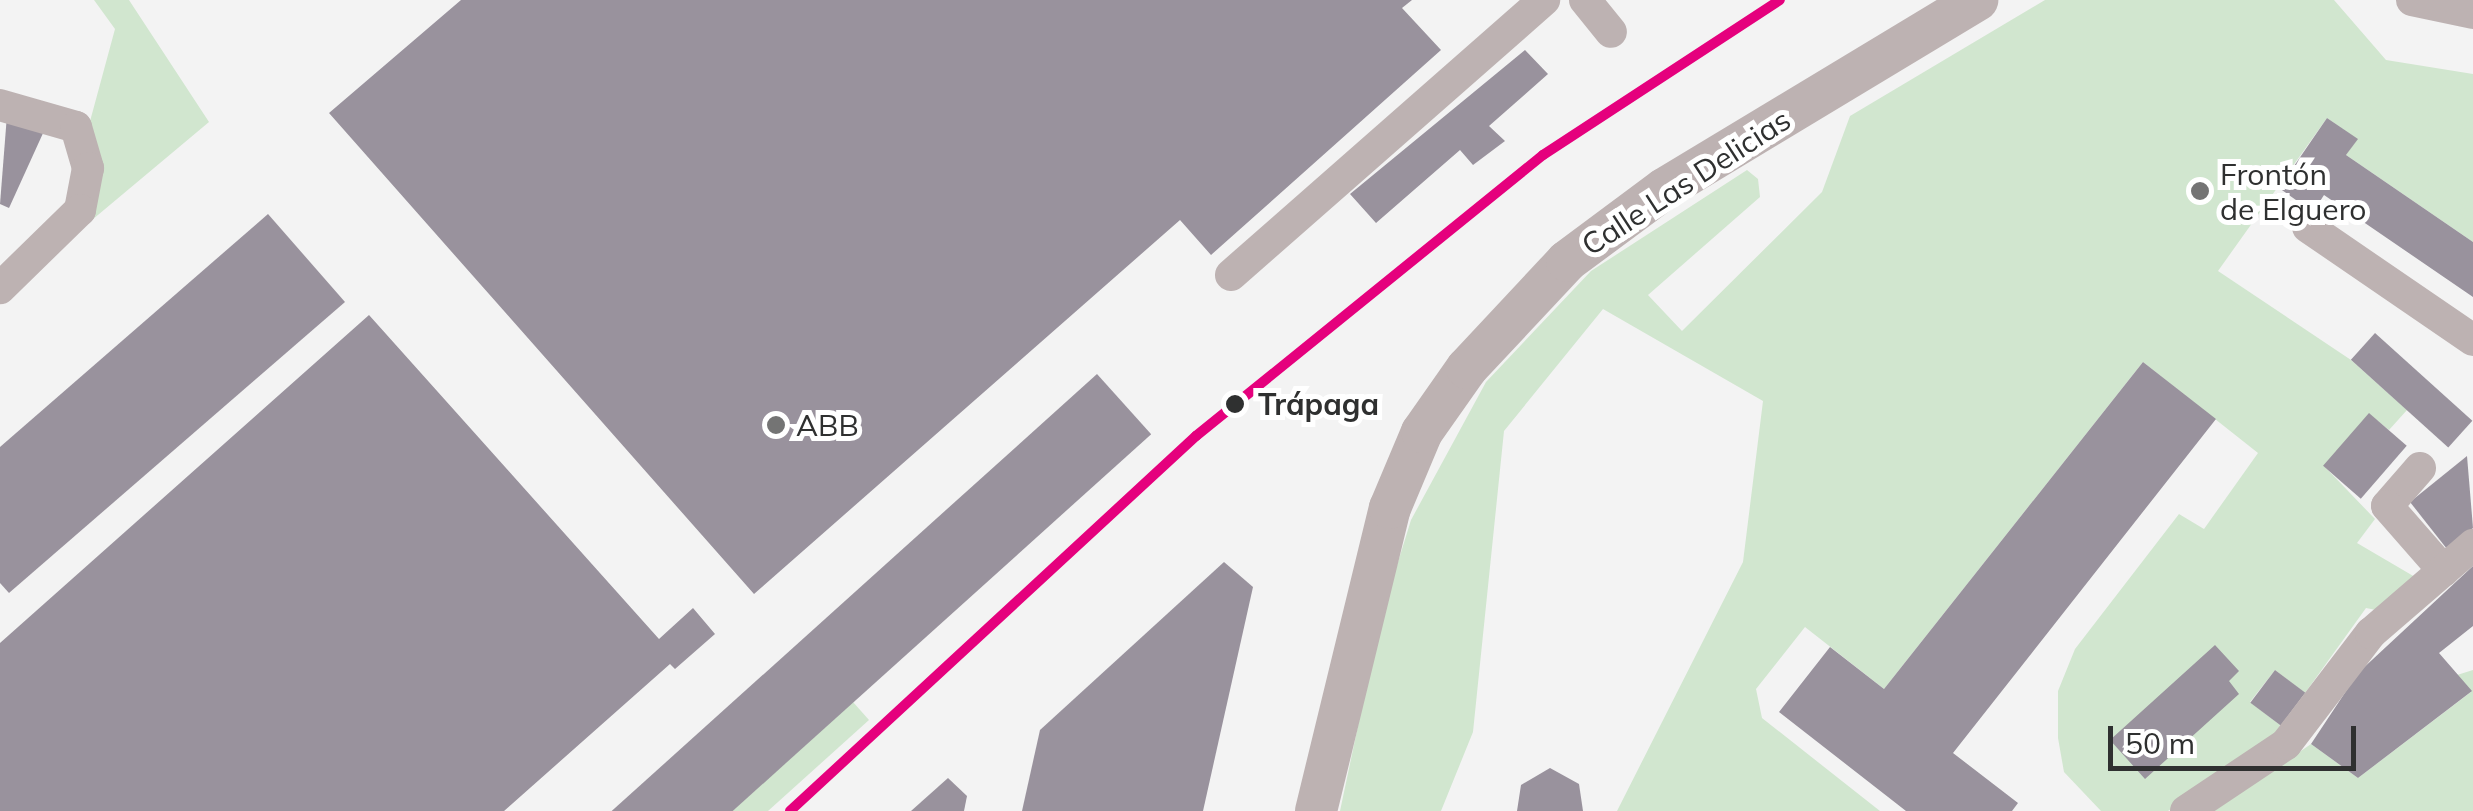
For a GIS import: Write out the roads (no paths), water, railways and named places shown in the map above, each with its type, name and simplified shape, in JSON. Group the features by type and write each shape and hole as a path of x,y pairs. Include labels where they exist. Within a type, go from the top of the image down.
{"street":[{"path":"1231,275 1544,0"},
{"path":"1585,0 1611,32"},
{"name":"Calle Las Delicias","path":"1316,811 1390,508 1422,432 1467,368 1567,260 1650,200 1977,0"},
{"path":"2412,0 2473,14"},
{"path":"0,104 76,127 88,168 80,210 0,288"},
{"path":"2308,227 2473,340"},
{"path":"2420,468 2387,506 2444,571"},
{"path":"2186,811 2286,744 2371,633 2473,545"}],"place":[{"name":"Frontón de Elguero","path":"2200,191"},
{"name":"Trápaga","path":"1235,404"},
{"name":"ABB","path":"776,425"}]}
